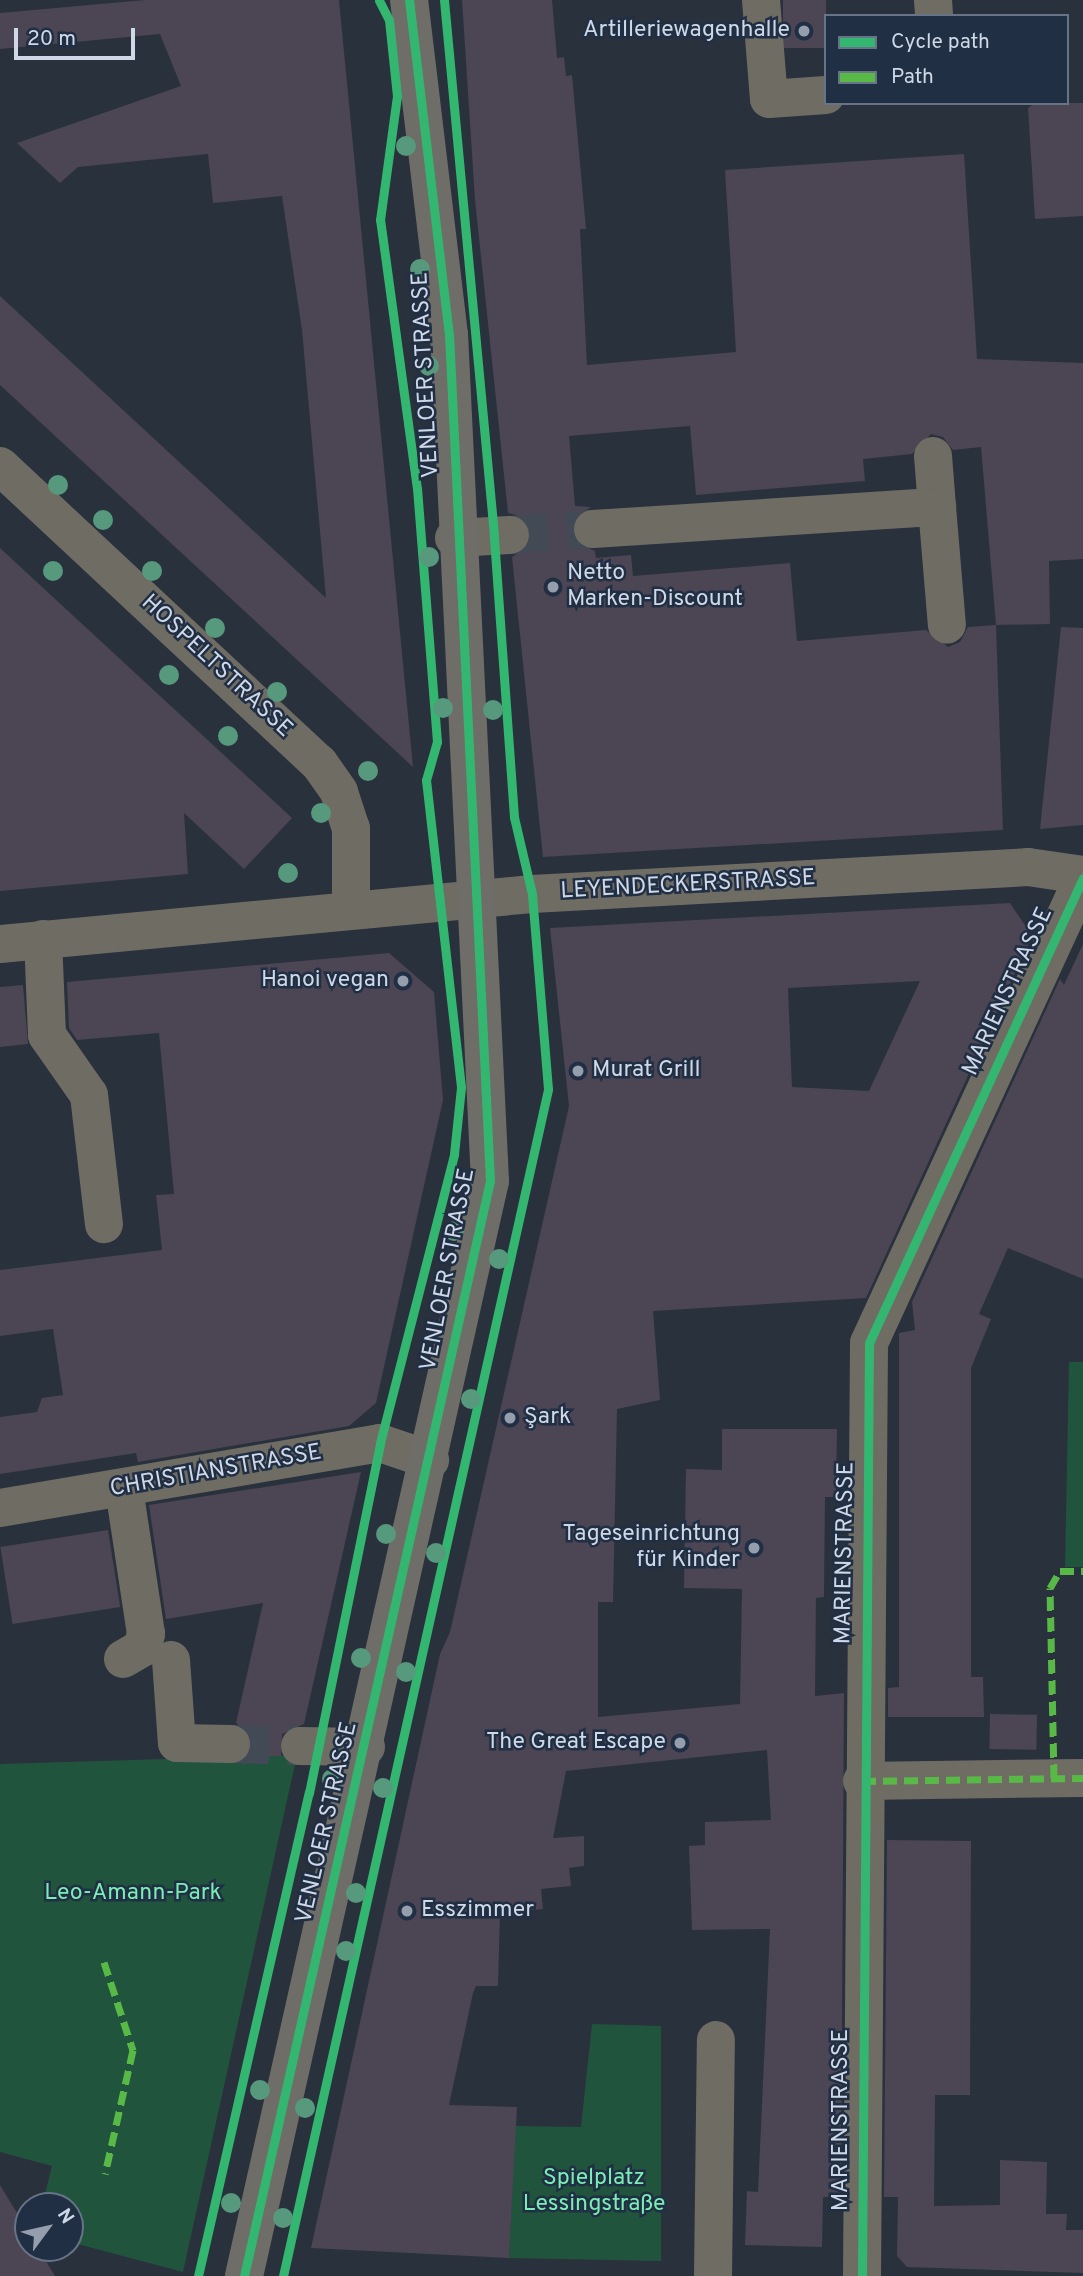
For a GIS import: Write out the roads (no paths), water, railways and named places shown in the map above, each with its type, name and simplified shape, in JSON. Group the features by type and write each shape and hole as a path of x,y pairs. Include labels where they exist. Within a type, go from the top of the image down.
{"main road":[{"name":"VENLOER STRASSE","path":"246,2276 430,1460 490,1181 454,538 448,322 409,0"}],"street":[{"path":"761,0 769,99 824,95"},
{"path":"933,456 947,625"},
{"name":"HOSPELTSTRASSE","path":"0,466 318,763 340,793 351,828 351,909"},
{"path":"593,529 937,507"},
{"path":"454,538 510,535"},
{"name":"LEYENDECKERSTRASSE","path":"0,944 474,899 1028,867 1083,877"},
{"name":"MARIENSTRASSE","path":"862,2276 862,1781 869,1343 1083,877"},
{"path":"43,939 47,1035 89,1095 104,1224"},
{"name":"CHRISTIANSTRASSE","path":"0,1508 380,1443 430,1460"},
{"path":"123,1659 142,1648 146,1634 124,1488"},
{"path":"171,1660 177,1743 231,1744"},
{"path":"300,1746 366,1747"},
{"path":"862,1781 1083,1777"},
{"path":"713,2276 716,2040"}],"tunnel":[{"path":"510,535 593,529"},
{"path":"231,1744 300,1746"}],"place":[{"name":"Artilleriewagenhalle","path":"804,31"},
{"name":"Netto Marken-Discount","path":"553,587"},
{"name":"Hanoi vegan","path":"403,981"},
{"name":"Murat Grill","path":"578,1071"},
{"name":"Şark","path":"510,1418"},
{"name":"Tageseinrichtung für Kinder","path":"754,1548"},
{"name":"The Great Escape","path":"680,1743"},
{"name":"Esszimmer","path":"407,1911"}],"park label":[{"name":"Leo-Amann-Park","path":"133,1894"},
{"name":"Spielplatz Lessingstraße","path":"594,2192"}]}
